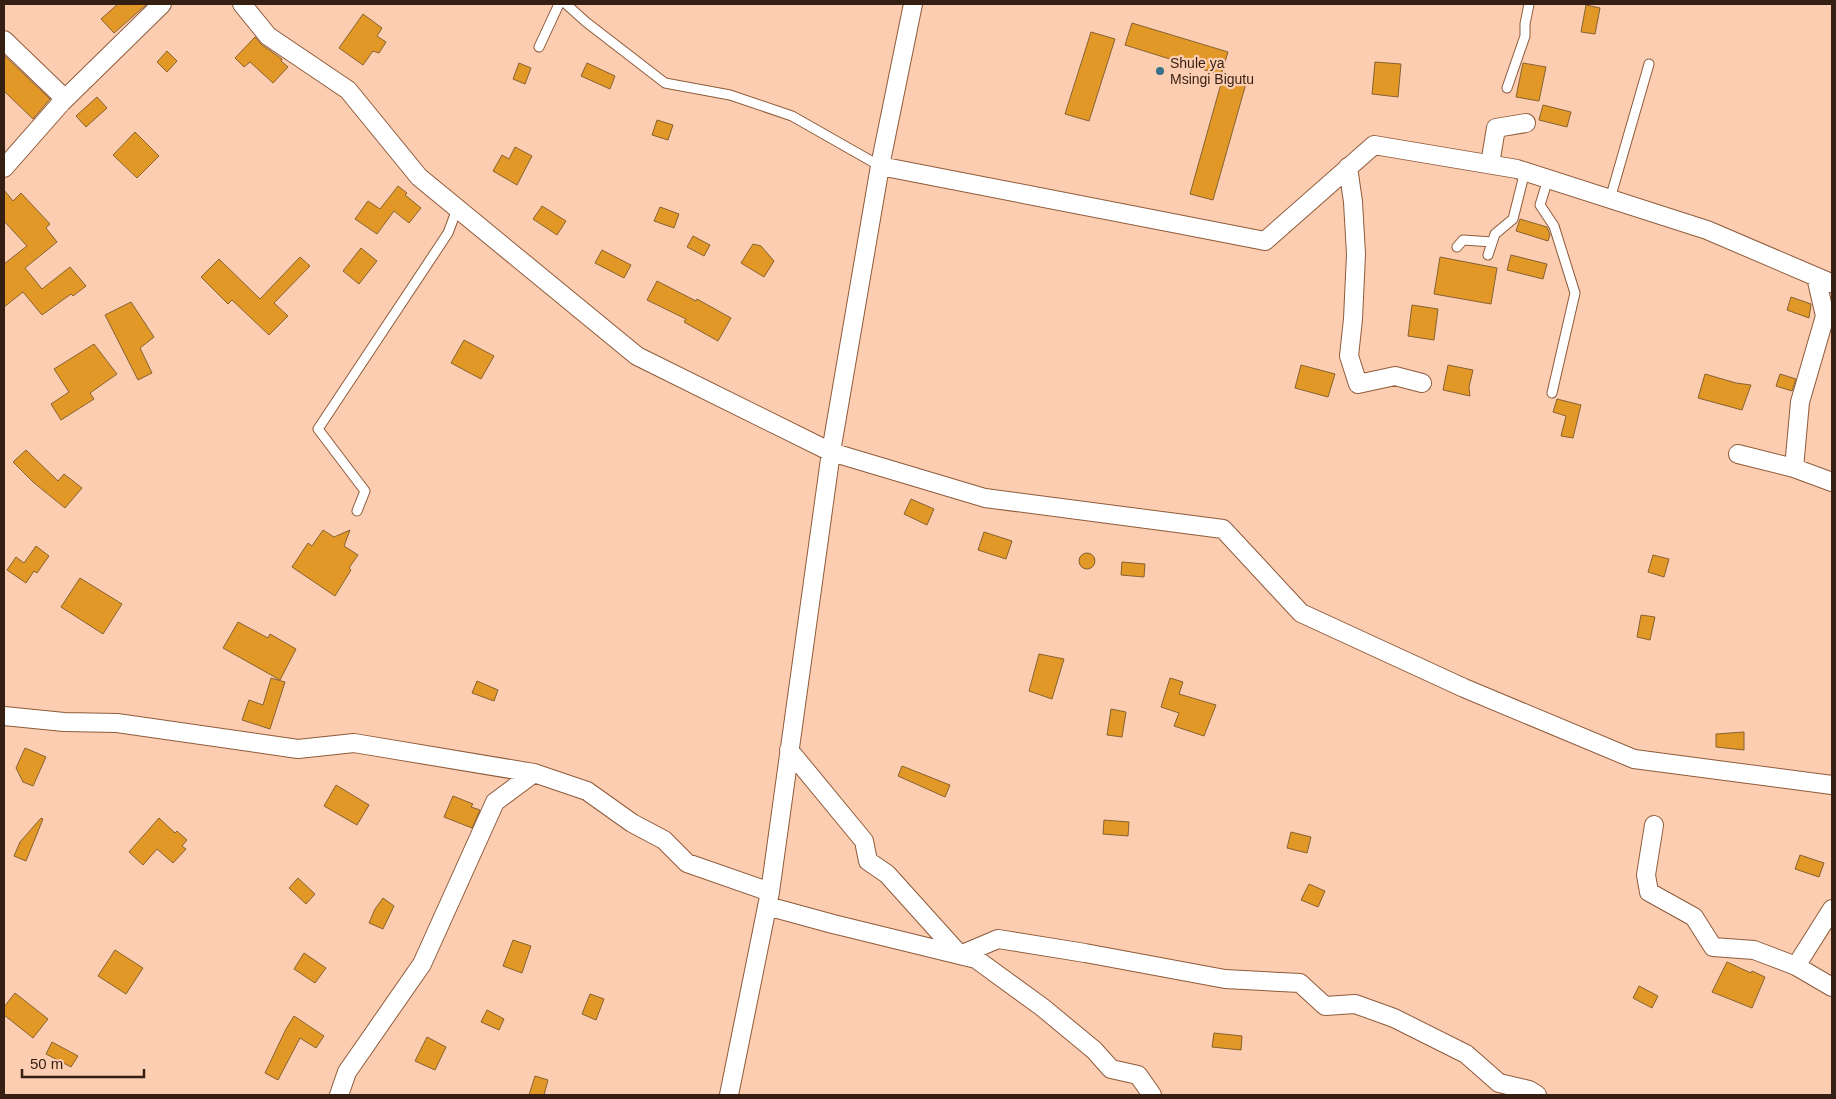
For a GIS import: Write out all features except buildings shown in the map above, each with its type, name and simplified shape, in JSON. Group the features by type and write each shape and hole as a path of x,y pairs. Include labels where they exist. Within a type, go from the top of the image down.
{"street":[{"path":"4,168 62,102 162,4"},
{"path":"242,4 268,36 348,90 419,177 637,356 831,452 985,498 1223,529 1301,613 1473,691 1634,759 1832,785"},
{"path":"729,1095 768,899 831,452 880,166 913,4"},
{"path":"4,40 59,93 62,102"},
{"path":"1490,164 1496,128 1526,123"},
{"path":"880,166 1265,241 1374,144 1525,171 1707,230 1828,281 1825,316 1800,402 1794,468"},
{"path":"1348,167 1353,202 1356,254 1349,356 1358,384 1395,376 1422,383"},
{"path":"1738,454 1794,468 1832,482"},
{"path":"4,716 64,722 117,723 298,750 354,743 534,773 587,791 632,823 664,840 687,863 768,899 833,924 976,959 1042,1007 1094,1050 1111,1069 1138,1075 1152,1095"},
{"path":"790,750 864,842 868,861 887,874 960,955"},
{"path":"340,1095 347,1072 422,964 496,802 534,773"},
{"path":"1654,825 1646,874 1649,892 1694,917 1713,947 1754,950 1796,966 1832,988"},
{"path":"1796,966 1832,909"},
{"path":"960,955 998,939 1225,979 1300,983 1325,1006 1355,1004 1394,1018 1466,1054 1499,1083 1529,1090 1537,1095"}],"lane":[{"path":"539,47 559,4"},
{"path":"566,4 586,22 665,83 730,95 792,116 880,166"},
{"path":"1507,88 1525,36 1529,4"},
{"path":"1610,199 1649,64"},
{"path":"1488,255 1495,234 1513,219 1525,171"},
{"path":"1548,179 1540,205 1554,226 1575,293 1568,331 1552,394"},
{"path":"357,511 366,491 318,429 448,233 457,209"},
{"path":"1457,247 1463,240 1492,242"}],"place":[{"name":"Shule ya Msingi Bigutu","path":"1160,71"}]}
